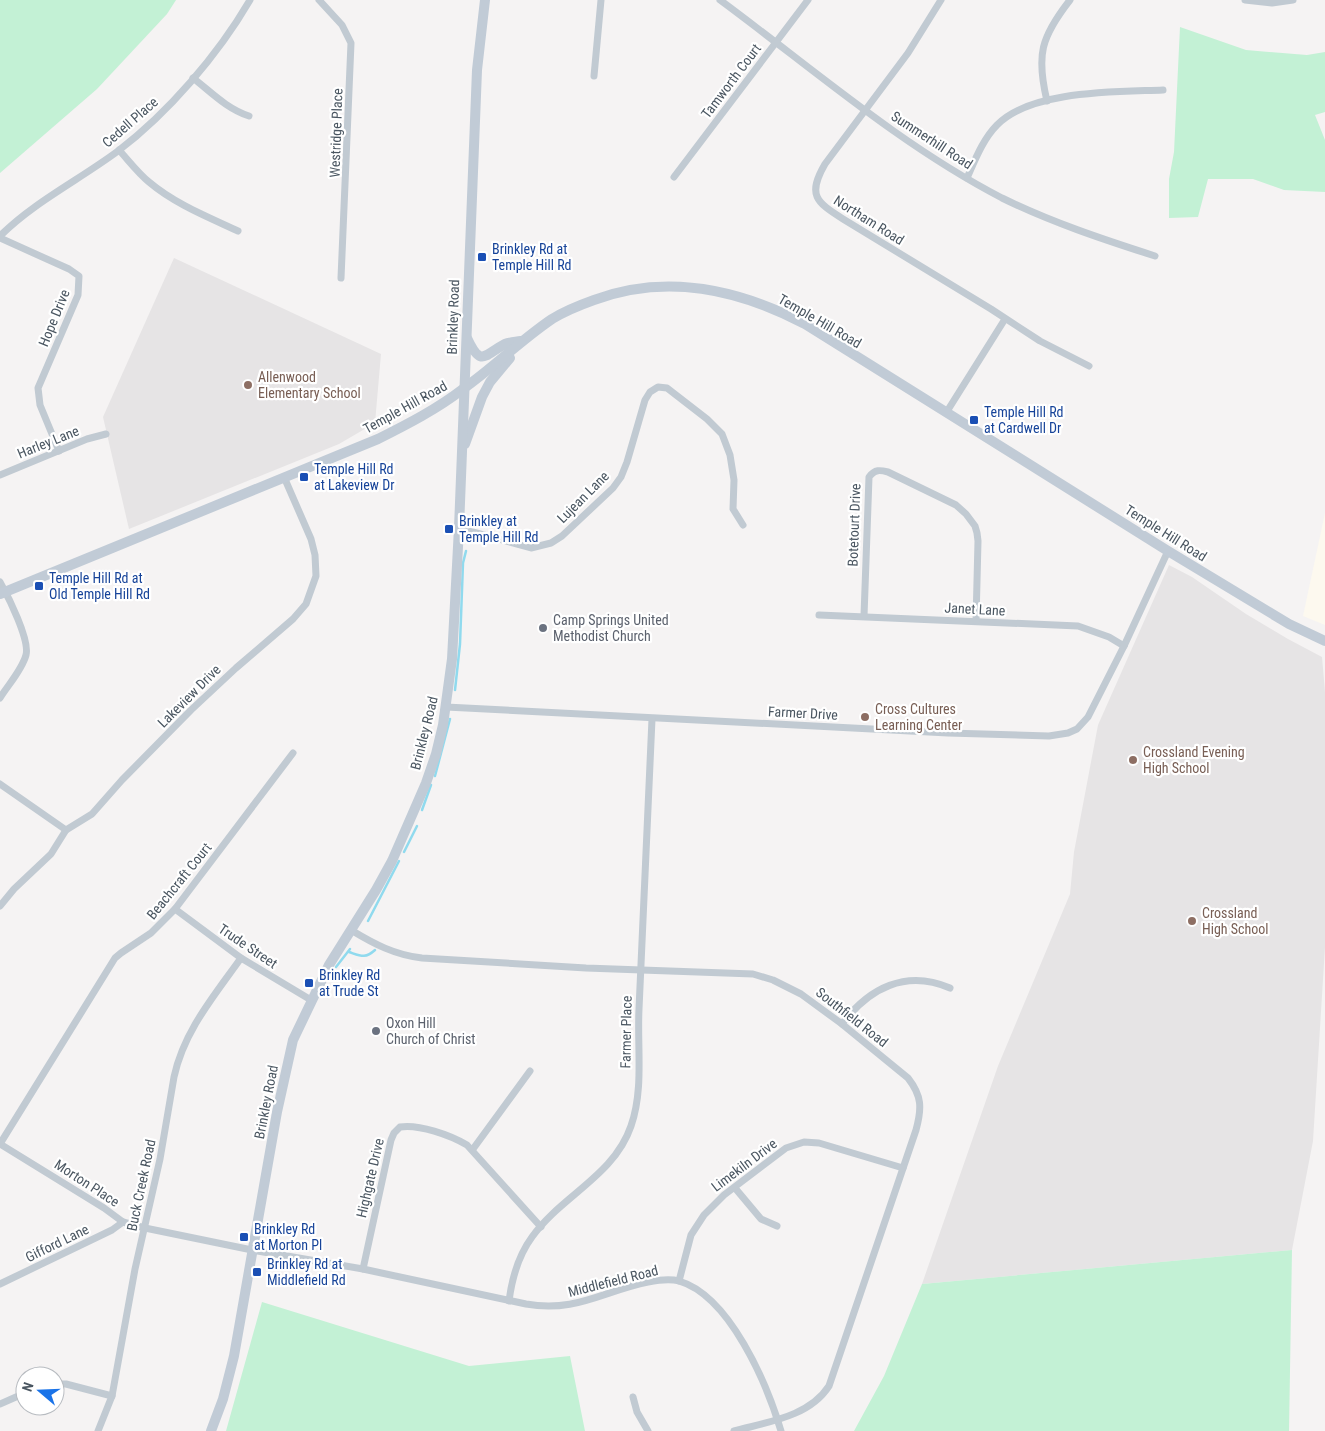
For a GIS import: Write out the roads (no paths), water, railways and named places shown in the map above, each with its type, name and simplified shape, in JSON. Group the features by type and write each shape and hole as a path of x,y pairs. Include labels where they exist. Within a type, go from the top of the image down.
{"main road":[{"name":"Brinkley Road","path":"211,1431 223,1399 230,1372 292,1040 329,965 392,861 414,812 436,754 446,707 452,660 459,528 477,70 485,0"},
{"name":"Temple Hill Road","path":"3,593 378,439 429,412 463,389 561,314 576,307 614,293 666,286 715,290 748,299 791,317 1168,551 1289,624 1325,641"},
{"path":"467,338 475,354 480,357 487,356 506,344 525,340"},
{"path":"462,456 474,417 490,382 525,340"}],"street":[{"name":"Cedell Place","path":"0,237 23,216 119,150 171,103 194,78 250,0"},
{"name":"Westridge Place","path":"319,0 342,25 351,43 341,278"},
{"path":"594,76 601,0"},
{"name":"Summerhill Road","path":"720,0 866,111 924,152 967,178 1002,198 1083,233 1154,256"},
{"name":"Tamworth Court","path":"674,178 808,0"},
{"name":"Northam Road","path":"942,0 908,53 829,158 818,176 815,188 820,203 843,220 1054,349 1089,366"},
{"path":"1048,101 1041,70 1043,48 1051,28 1070,0"},
{"path":"1245,0 1272,3 1293,0"},
{"path":"194,78 229,106 249,116"},
{"path":"967,178 989,134 998,124 1018,111 1048,101 1095,92 1163,90"},
{"path":"119,150 140,174 158,189 200,213 238,231"},
{"name":"Hope Drive","path":"0,237 69,268 79,276 78,295 38,388 40,405 58,451"},
{"path":"946,413 1005,319"},
{"name":"Lujean Lane","path":"459,528 531,548 551,543 562,536 613,488 621,477 645,400 650,392 658,386 667,388 707,419 722,434 730,454 734,480 733,509 743,525"},
{"name":"Harley Lane","path":"0,475 87,439 106,434"},
{"name":"Botetourt Drive","path":"864,616 869,477 875,471 880,470 888,472 956,505 975,526 978,533 976,621"},
{"name":"Lakeview Drive","path":"0,906 14,889 51,854 66,830 92,814 122,780 191,710 289,622 306,604 316,576 315,555 311,539 284,478"},
{"name":"Farmer Drive","path":"446,707 652,719 810,725 948,734 1059,735 1077,729 1088,718 1168,551"},
{"path":"0,582 3,593 27,646 22,664 0,698"},
{"name":"Janet Lane","path":"820,615 1078,626 1109,637 1124,646"},
{"name":"Farmer Place","path":"509,1301 514,1274 531,1238 614,1158 631,1126 634,1115 638,1089 641,970 652,719"},
{"name":"Beachcraft Court","path":"0,1144 116,958 151,934 175,909 293,754"},
{"path":"0,784 66,830"},
{"name":"Trude Street","path":"175,909 241,958 311,1000"},
{"name":"Southfield Road","path":"351,930 382,948 405,956 641,970 732,972 762,976 801,994 900,1070 913,1085 918,1095 920,1106 919,1120 829,1386 819,1399 808,1407 777,1419 734,1431"},
{"name":"Buck Creek Road","path":"98,1431 112,1396 135,1269 160,1159 174,1077 181,1050 197,1020 241,958"},
{"path":"842,1024 860,1002 881,989 892,985 927,980 950,988"},
{"path":"473,1149 530,1072"},
{"name":"Highgate Drive","path":"363,1269 386,1160 392,1137 397,1128 406,1126 420,1128 460,1141 473,1149 541,1227"},
{"name":"Limekiln Drive","path":"679,1281 694,1228 715,1202 786,1148 804,1142 819,1143 903,1168"},
{"name":"Morton Place","path":"0,1144 104,1208 123,1222 252,1250"},
{"path":"735,1188 761,1219 777,1226"},
{"name":"Gifford Lane","path":"0,1284 112,1230 123,1222"},
{"name":"Middlefield Road","path":"252,1250 363,1269 536,1306 566,1306 648,1282 679,1281 695,1289 710,1300 730,1324 748,1351 762,1378 781,1431"},
{"path":"65,1384 112,1396"},
{"path":"0,1404 15,1397"},
{"path":"633,1397 637,1412 648,1431"}],"waterway":[{"path":"455,690 460,644 463,563 466,551"},
{"path":"435,776 450,719"},
{"path":"422,810 431,785"},
{"path":"404,852 417,826"},
{"path":"368,921 399,861"},
{"path":"336,967 350,949"},
{"path":"349,952 363,956 375,950"}],"place":[{"name":"Brinkley Rd at Temple Hill Rd","path":"482,257"},
{"name":"Allenwood Elementary School","path":"248,385"},
{"name":"Temple Hill Rd at Cardwell Dr","path":"974,420"},
{"name":"Temple Hill Rd at Lakeview Dr","path":"304,477"},
{"name":"Brinkley at Temple Hill Rd","path":"449,529"},
{"name":"Temple Hill Rd at Old Temple Hill Rd","path":"39,586"},
{"name":"Camp Springs United Methodist Church","path":"543,628"},
{"name":"Cross Cultures Learning Center","path":"865,717"},
{"name":"Crossland Evening High School","path":"1133,760"},
{"name":"Crossland High School","path":"1192,921"},
{"name":"Brinkley Rd at Trude St","path":"309,983"},
{"name":"Oxon Hill Church of Christ","path":"376,1031"},
{"name":"Brinkley Rd at Morton Pl","path":"244,1237"},
{"name":"Brinkley Rd at Middlefield Rd","path":"257,1272"}]}
